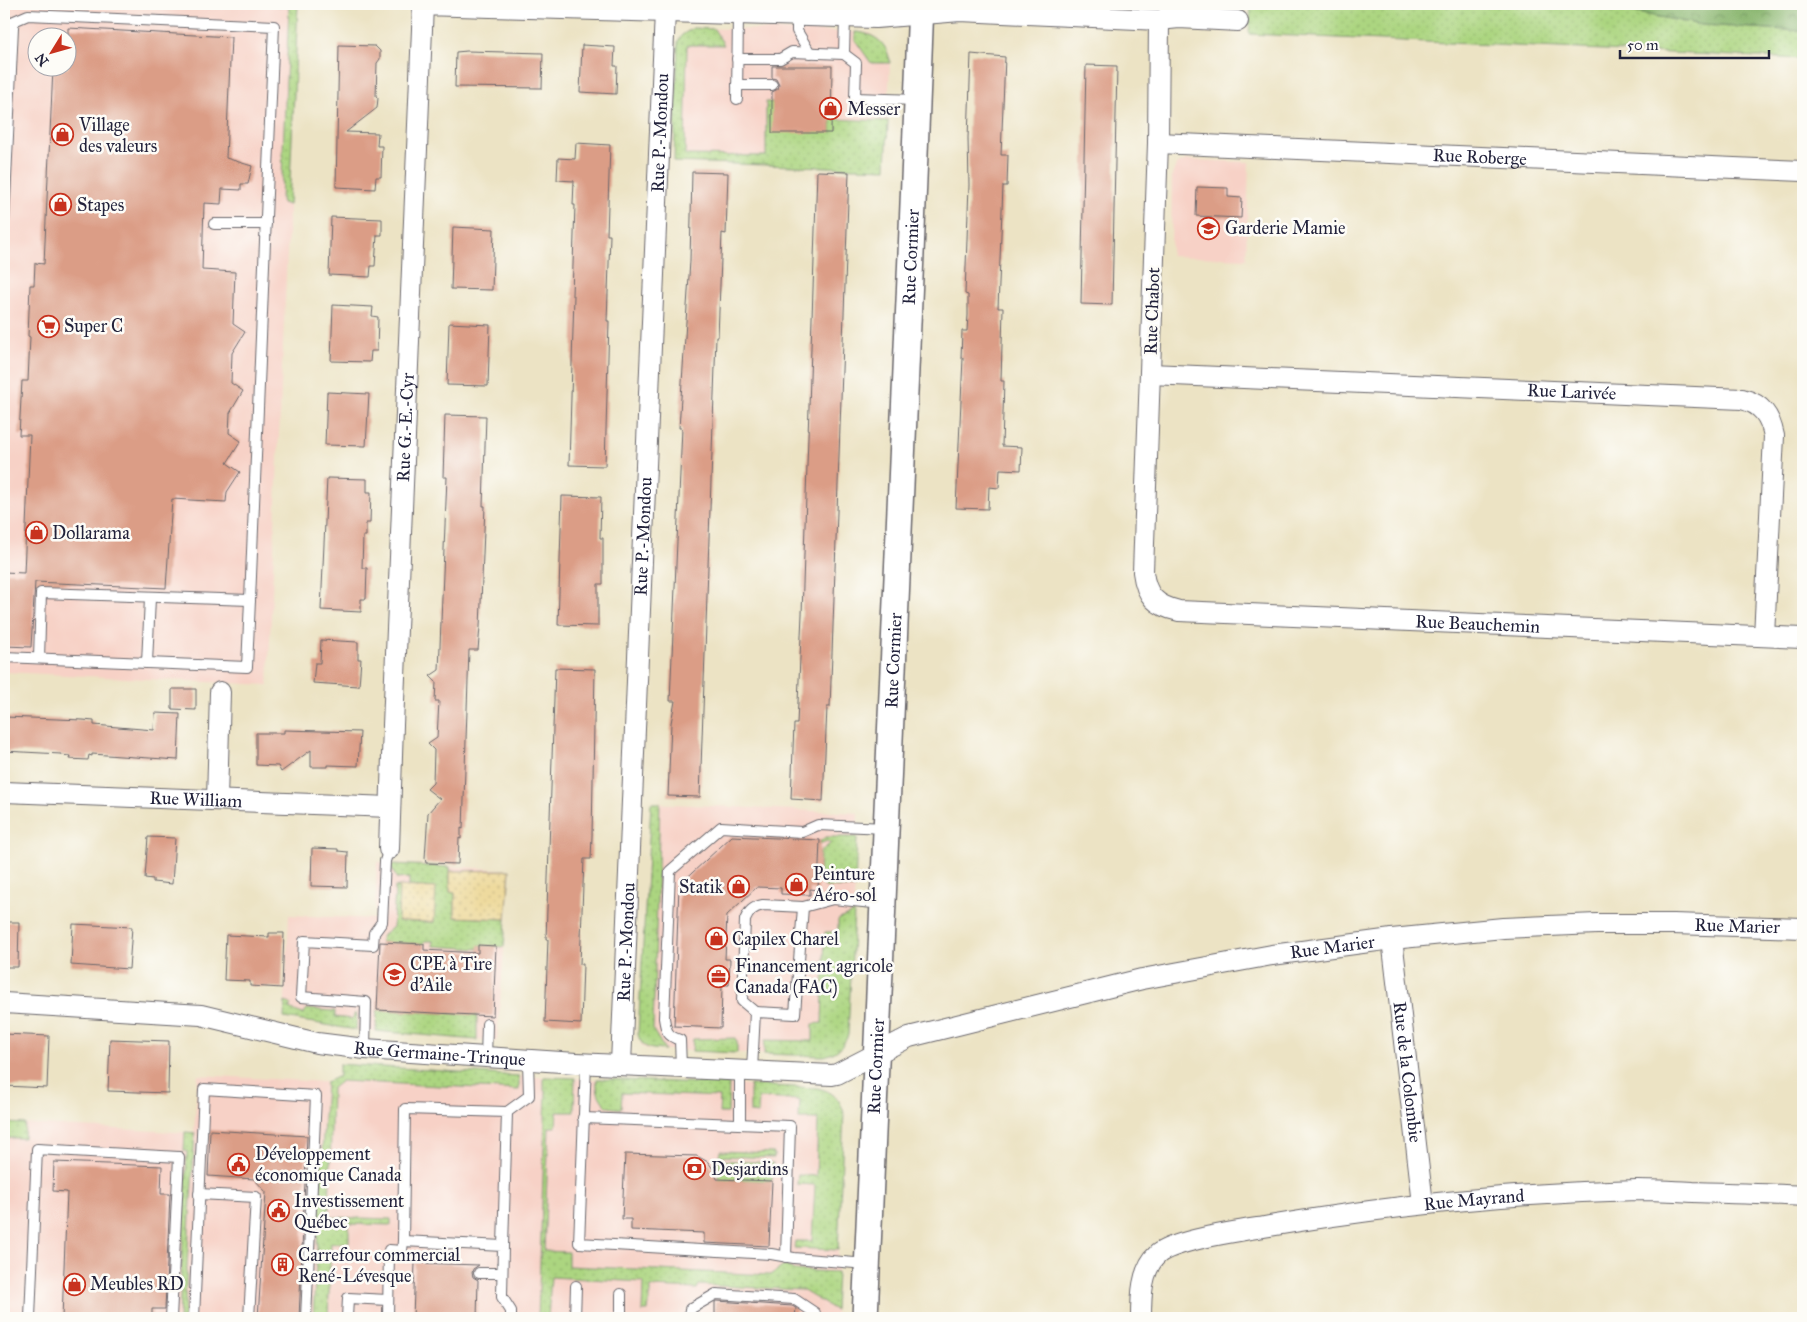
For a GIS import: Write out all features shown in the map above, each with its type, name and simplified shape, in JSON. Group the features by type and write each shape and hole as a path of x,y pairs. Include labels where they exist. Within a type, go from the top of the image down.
{"street":[{"path":"424,5 644,7 665,11 738,13 800,11 845,17 876,18 921,8 960,11 1164,12 1179,18 1238,21"},
{"name":"Rue G.-E.-Cyr","path":"389,849 424,5"},
{"name":"Rue Cormier","path":"865,1318 921,8"},
{"name":"Rue P.-Mondou","path":"621,1064 665,11"},
{"name":"Rue Chabot","path":"1154,600 1144,584 1142,572 1164,12"},
{"name":"Rue Roberge","path":"1158,143 1803,171"},
{"name":"Rue Larivée","path":"1150,374 1742,399 1751,402 1767,414 1774,436 1764,636"},
{"name":"Rue Beauchemin","path":"1154,600 1169,609 1179,611 1803,638"},
{"path":"217,800 220,692"},
{"name":"Rue William","path":"4,792 390,807"},
{"name":"Rue Marier","path":"875,1053 909,1036 1142,979 1224,963 1392,939 1503,928 1598,924 1732,925 1803,928"},
{"name":"Rue de la Colombie","path":"1392,939 1423,1204"},
{"name":"Rue Germaine-Trinque","path":"4,1002 208,1016 317,1043 364,1049 486,1058 837,1074 875,1053"},
{"name":"Rue Mayrand","path":"1141,1318 1143,1284 1153,1259 1170,1248 1205,1238 1334,1215 1423,1204 1528,1195 1639,1190 1803,1196"}],"lane":[{"path":"800,11 797,31 810,53"},
{"path":"737,99 738,13"},
{"path":"4,222 14,21 28,15 274,26 247,667 4,657"},
{"path":"844,54 845,17"},
{"path":"738,59 780,59 792,52 844,54 856,63 855,98 917,100"},
{"path":"737,85 772,85"},
{"path":"214,224 266,224"},
{"path":"39,658 41,593 250,600"},
{"path":"146,663 150,598"},
{"path":"681,1067 680,1040 672,1038 668,1034 664,1018 670,871 721,827 802,832 818,825 886,828"},
{"path":"364,1049 366,1002 301,997 304,941 373,945 374,933 382,922 385,861 389,849"},
{"path":"803,907 795,1014 755,1012 742,1001 745,920 748,913 763,904 803,907 833,900 883,904"},
{"path":"740,1124 755,1012"},
{"path":"486,1058 487,1024"},
{"path":"388,1318 389,1250 402,1251 403,1241 405,1109 506,1112 529,1096 528,1060"},
{"path":"586,1063 579,1243 771,1254 866,1264"},
{"path":"194,1318 204,1089 316,1096 306,1318"},
{"path":"506,1112 502,1297 511,1311 511,1318"},
{"path":"584,1118 790,1126 786,1257"},
{"path":"30,1318 37,1149 179,1157 171,1318"},
{"path":"199,1194 256,1197 249,1318"},
{"path":"403,1241 502,1246"},
{"path":"479,1273 502,1273"},
{"path":"575,1318 576,1286"},
{"path":"621,1318 622,1294"},
{"path":"690,1318 690,1310 716,1294 794,1299 815,1313 814,1318"},
{"path":"347,1318 348,1298 388,1300"}],"shaded area":[{"path":"4,4 298,4 268,685 4,672"},
{"path":"693,28 857,32 869,33 877,38 888,52 890,61 886,169 674,162 678,41 682,35"},
{"name":"Garderie Mamie","path":"1186,160 1249,162 1246,259 1171,256 1172,175 1176,165"},
{"path":"651,803 858,813 848,1035 840,1049 824,1056 647,1049 642,1046 638,1034"},
{"name":"CPE à Tire d'Aile","path":"377,862 510,870 497,1041 356,1030 284,1018 289,915 375,919"},
{"path":"339,1064 505,1076 750,1085 827,1090 835,1095 844,1113 835,1318 4,1318 4,1123 194,1133 198,1075 326,1082 339,1076"}],"green space":[{"path":"278,4 298,4 289,205 282,203 281,200 289,7 278,6"},
{"path":"1251,4 1601,6 1702,25 1803,31 1803,59 1249,34"},
{"path":"1500,4 1803,4 1803,31 1702,25 1601,6"},
{"path":"693,28 714,29 724,45 687,45 685,155 766,156 766,102 772,102 831,133 831,119 888,121 886,169 674,162 678,41 682,35"},
{"path":"855,32 868,34 879,40 889,56 890,63 871,63 855,40"},
{"path":"651,803 660,803 653,1030 665,1050 648,1048 642,1043 638,1034"},
{"path":"826,837 857,837 855,888 825,887 819,879 820,852 831,843 826,841 820,845 821,840"},
{"path":"393,864 450,867 450,892 455,892 455,917 506,919 504,947 479,945 478,949 433,946 433,941 425,941 424,944 380,942 383,935 393,927 395,887 399,886 398,921 434,922 435,888 409,886 409,878 397,879 391,867"},
{"path":"854,912 848,1035 844,1043 833,1053 824,1056 764,1054 765,1040 813,1041 813,1024 822,1023 825,932 838,932 838,920"},
{"path":"285,1002 291,1004 289,1009 303,1014 307,1009 335,1011 335,1017 352,1019 355,1013 357,1014 356,1030 284,1018"},
{"path":"377,1010 477,1015 477,1040 376,1031"},
{"path":"735,1038 737,1053 692,1051 693,1039"},
{"path":"339,1064 519,1076 519,1090 341,1081 332,1088 329,1217 391,1219 391,1225 349,1224 349,1243 331,1243 328,1318 313,1318 326,1082 339,1076"},
{"path":"544,1077 575,1078 574,1112 557,1112 556,1127 549,1127 544,1251 568,1252 568,1266 771,1275 785,1265 794,1270 837,1272 835,1310 802,1290 699,1285 697,1289 651,1287 648,1311 642,1311 643,1282 551,1277 548,1318 538,1318 546,1091 544,1091"},
{"path":"597,1079 729,1084 728,1113 719,1113 720,1097 622,1093 621,1109 608,1107 602,1101 599,1094"},
{"path":"750,1085 817,1088 831,1093 838,1099 844,1113 838,1250 794,1248 795,1241 812,1241 815,1185 797,1184 798,1175 816,1176 818,1119 799,1119 800,1100 759,1098 758,1114 750,1113"},
{"path":"4,1123 25,1124 24,1138 8,1138 8,1129 4,1129"},
{"path":"185,1132 195,1133 184,1318 179,1318 187,1151 184,1151"},
{"path":"720,1151 774,1153 774,1158 719,1156"},
{"path":"719,1160 773,1163 772,1181 718,1179"}],"sand":[{"path":"510,870 506,919 455,917 455,893 450,892 450,871"},
{"path":"399,886 436,888 434,922 398,921"}],"building":[{"path":"78,29 231,37 226,158 252,166 248,184 241,184 241,190 222,189 221,204 204,203 202,270 235,272 233,324 245,332 232,353 231,383 243,391 230,413 229,433 241,441 227,463 240,472 227,492 226,502 172,499 166,588 35,582 31,647 4,646 4,572 24,573 30,435 19,435 22,381 28,381 30,285 34,285 35,263 44,264 53,78 78,78"},
{"path":"339,45 375,46 380,51 380,59 377,63 377,108 346,132 378,133 377,146 382,146 381,177 376,177 375,189 336,187"},
{"path":"582,45 615,47 614,66 617,66 616,94 580,92"},
{"path":"456,52 543,53 542,88 455,87"},
{"path":"971,54 1005,57 1001,155 1008,155 1007,186 1003,186 998,308 1003,308 1001,381 1004,381 1002,446 1022,447 1021,470 1000,469 999,488 989,487 988,509 956,508 963,358 961,358 962,331 967,331 968,315 968,295 965,294"},
{"path":"1086,65 1117,66 1112,305 1081,304"},
{"path":"772,66 832,66 831,133 772,133 772,92 778,89 779,85 776,79 772,78"},
{"path":"576,143 610,145 607,235 610,235 607,321 609,321 605,466 569,465 574,295 572,295 574,181 557,180 558,158 575,159"},
{"path":"817,171 849,172 830,707 827,707 823,801 791,799 794,724 797,724 802,614"},
{"path":"692,172 728,173 726,234 722,233 718,337 716,337 700,797 668,796 671,723 675,701 670,701 682,428 679,428 690,261"},
{"path":"1197,187 1228,188 1228,197 1242,198 1241,218 1196,216"},
{"path":"331,217 382,219 382,235 377,235 375,266 371,266 370,277 329,275"},
{"path":"453,227 494,229 492,290 451,289"},
{"path":"333,305 373,307 372,316 378,317 377,351 371,351 370,362 331,361"},
{"path":"449,323 490,325 488,386 447,385"},
{"path":"327,392 369,394 366,446 325,445"},
{"path":"445,415 486,416 483,506 485,506 480,627 478,650 469,650 463,829 461,828 461,839 459,838 458,864 426,863 425,858 428,813 440,799 427,789 433,783 434,750 428,744 437,738 439,701 435,701 436,682 430,676 439,670 447,477 443,477"},
{"path":"327,478 367,479 367,492 371,492 370,523 366,523 366,536 363,536 362,568 367,568 366,599 361,599 361,612 321,610"},
{"path":"562,496 601,497 600,538 603,538 603,584 598,584 598,626 558,625"},
{"path":"321,640 358,642 358,659 361,659 359,686 313,683 315,663 320,663"},
{"path":"555,668 595,669 592,836 591,859 584,859 580,964 583,964 581,1024 545,1022"},
{"path":"172,689 196,689 196,710 172,709"},
{"path":"155,713 180,714 178,760 92,754 92,756 89,755 88,760 69,759 70,756 61,754 4,751 4,717 83,720 94,721 94,725 154,730"},
{"path":"284,730 360,732 358,766 328,765 328,767 311,767 311,750 281,772 278,766 256,765 256,733 284,733"},
{"path":"732,836 820,840 818,890 810,889 810,895 781,894 781,888 757,887 727,915 725,959 730,959 729,985 722,985 721,1028 674,1026 679,885"},
{"path":"148,837 175,838 172,884 153,882 153,879 145,878"},
{"path":"312,848 338,849 338,851 348,852 347,887 311,886"},
{"path":"4,922 19,922 18,967 4,967"},
{"path":"73,924 132,927 129,969 71,965"},
{"path":"269,933 284,933 282,988 250,986 250,981 224,980 226,935 269,937"},
{"path":"380,942 424,944 424,950 478,953 478,945 496,946 493,1016 377,1010"},
{"path":"4,1034 49,1036 47,1088 4,1086"},
{"path":"110,1039 169,1041 168,1093 108,1091"},
{"name":"Carrefour commercial René-Lévesque","path":"210,1130 307,1136 299,1318 258,1318 266,1192 254,1179 208,1176"},
{"path":"625,1154 697,1156 708,1162 717,1179 772,1181 769,1246 704,1243 704,1233 631,1230 631,1219 622,1219"},
{"path":"54,1162 162,1166 161,1194 170,1194 165,1309 152,1309 152,1318 62,1318 67,1192 53,1191"},
{"path":"415,1263 479,1265 473,1269 472,1273 473,1277 478,1280 477,1318 413,1318"},
{"path":"715,1302 792,1306 796,1308 795,1318 715,1318"}],"place":[{"name":"Messer","path":"831,109"},
{"name":"Village des valeurs","path":"63,135"},
{"name":"Stapes","path":"61,205"},
{"name":"Garderie Mamie","path":"1209,228"},
{"name":"Super C","path":"48,326"},
{"name":"Dollarama","path":"36,533"},
{"name":"Peinture Aéro-sol","path":"797,884"},
{"name":"Statik","path":"739,887"},
{"name":"Capilex Charel","path":"716,939"},
{"name":"CPE à Tire d'Aile","path":"394,974"},
{"name":"Financement agricole Canada (FAC)","path":"719,976"},
{"name":"Développement économique Canada","path":"239,1164"},
{"name":"Desjardins","path":"695,1169"},
{"name":"Investissement Québec","path":"278,1211"},
{"name":"Carrefour commercial René-Lévesque","path":"282,1265"},
{"name":"Meubles RD","path":"74,1284"}]}
